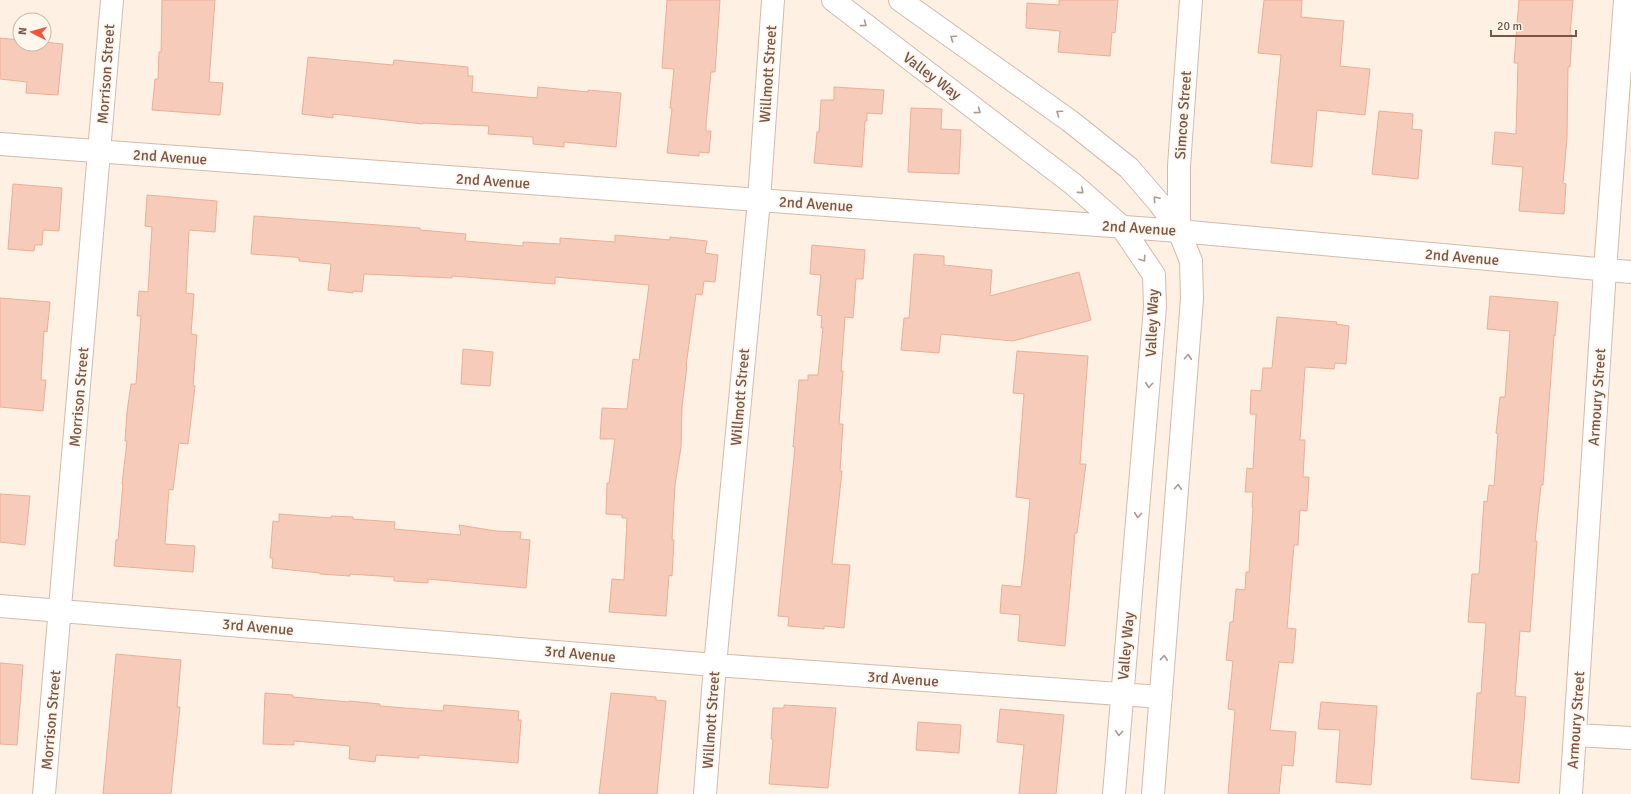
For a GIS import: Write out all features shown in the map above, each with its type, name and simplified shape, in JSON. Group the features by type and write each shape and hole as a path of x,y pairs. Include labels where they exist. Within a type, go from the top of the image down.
{"street":[{"name":"Morrison Street","path":"44,794 112,0"},
{"name":"Willmott Street","path":"705,794 715,665 759,200 773,0"},
{"name":"Valley Way","path":"833,0 1073,184 1121,226 1154,275 1155,307 1114,794"},
{"path":"900,0 1070,120 1129,168 1160,204 1179,231 1192,261 1192,299 1153,794"},
{"name":"Simcoe Street","path":"1179,231 1179,166 1191,0"},
{"name":"Armoury Street","path":"1571,794 1605,270 1625,0"},
{"name":"2nd Avenue","path":"0,144 1121,226 1631,272"},
{"name":"3rd Avenue","path":"0,606 715,665 1161,697"},
{"path":"1575,735 1631,738"}],"building":[{"path":"162,0 215,0 209,82 223,83 220,115 152,110 155,79 158,79 159,52 161,52"},
{"path":"667,0 720,0 715,72 711,72 706,123 706,131 711,131 709,153 699,152 699,156 667,153 672,108 670,108 674,69 662,68"},
{"path":"1059,0 1118,0 1115,33 1112,32 1110,56 1058,52 1060,31 1026,28 1027,3 1059,5"},
{"path":"1264,0 1302,0 1301,17 1344,21 1340,66 1370,69 1365,115 1317,110 1312,167 1271,163 1281,55 1258,53"},
{"path":"1519,0 1573,0 1570,35 1572,35 1570,67 1568,67 1567,138 1563,183 1566,184 1564,214 1519,211 1523,167 1492,164 1495,132 1516,134 1518,63 1514,63"},
{"path":"0,38 12,39 12,52 52,52 52,43 63,44 58,95 26,93 27,82 0,79"},
{"path":"308,57 393,65 394,60 468,67 468,76 473,76 472,92 537,98 538,87 588,92 588,90 621,93 616,147 564,142 564,147 533,144 533,137 488,134 489,126 423,124 333,114 333,118 302,114"},
{"path":"834,87 884,90 882,114 867,113 867,121 865,121 862,167 814,163 817,132 819,132 821,100 834,100"},
{"path":"911,108 942,109 941,129 961,130 959,174 908,172"},
{"path":"1379,111 1413,114 1412,129 1422,130 1418,179 1372,174"},
{"path":"13,184 62,188 59,231 43,230 42,245 35,245 34,251 8,249"},
{"path":"147,195 217,201 215,232 189,230 186,293 194,294 191,334 197,335 193,385 195,386 188,444 179,443 173,490 169,489 165,544 195,546 193,572 114,566 116,540 118,540 127,441 125,441 127,412 131,384 136,384 141,316 137,316 139,291 148,292 152,227 145,226"},
{"path":"254,216 420,228 420,230 466,234 465,241 523,246 523,242 560,244 560,238 615,242 615,235 670,240 670,237 707,241 705,253 718,255 715,282 704,281 702,295 696,294 682,407 681,447 675,485 672,576 669,575 666,616 609,612 612,579 624,580 627,518 622,518 622,515 606,514 607,483 609,483 615,439 600,439 602,408 627,409 633,359 639,360 649,285 555,277 555,284 452,276 452,278 364,274 362,292 353,291 353,293 328,290 331,264 299,261 299,258 294,257 251,254"},
{"path":"812,245 865,250 863,279 856,279 853,318 845,317 841,371 843,371 839,424 843,424 840,471 842,471 832,564 850,565 844,628 824,626 824,629 788,626 789,617 778,616 795,447 793,447 799,380 808,380 808,375 818,375 823,328 821,328 822,316 817,315 821,275 810,274"},
{"path":"914,254 944,256 944,265 992,270 990,296 1079,272 1091,320 1013,341 941,334 939,353 901,350 904,318 909,318"},
{"path":"1490,296 1558,302 1555,336 1554,335 1543,485 1541,485 1535,541 1537,541 1530,632 1520,631 1515,696 1526,697 1519,783 1471,779 1477,693 1481,693 1486,623 1468,622 1472,574 1479,574 1484,501 1487,502 1489,485 1494,486 1498,434 1496,433 1500,397 1505,397 1510,331 1487,329"},
{"path":"0,298 50,302 47,332 44,331 41,380 46,380 43,411 0,407"},
{"path":"1277,317 1337,322 1336,324 1349,326 1346,364 1335,363 1334,369 1305,367 1300,440 1305,440 1303,477 1309,477 1307,511 1300,510 1298,545 1294,545 1287,628 1296,629 1293,663 1279,662 1270,730 1296,732 1293,766 1282,765 1279,794 1228,794 1235,710 1228,709 1233,661 1226,660 1230,622 1233,622 1236,589 1245,590 1246,572 1249,572 1253,492 1245,492 1247,468 1253,469 1256,414 1250,414 1251,390 1261,391 1263,368 1272,368"},
{"path":"463,349 493,352 490,386 461,384"},
{"path":"1017,351 1088,356 1080,464 1086,464 1077,533 1075,533 1065,646 1018,641 1020,615 1000,613 1002,585 1021,587 1030,499 1016,497 1024,394 1013,393"},
{"path":"0,494 30,496 25,545 0,542"},
{"path":"279,514 331,518 331,516 353,517 353,519 395,522 394,529 461,535 459,525 496,531 521,532 520,539 530,540 526,588 428,579 428,583 394,581 394,577 350,574 350,576 320,574 272,568 273,558 270,558 273,521 279,522"},
{"path":"116,654 181,660 177,707 180,707 171,794 103,794"},
{"path":"0,663 23,665 17,745 0,744"},
{"path":"265,693 293,695 293,697 380,704 380,706 443,711 444,705 519,711 518,720 521,720 518,763 419,755 419,758 376,755 375,762 349,759 350,746 294,741 294,745 263,744"},
{"path":"611,693 656,697 656,700 666,701 657,794 599,794"},
{"path":"1321,702 1377,706 1371,785 1336,782 1340,730 1318,729"},
{"path":"784,705 836,708 828,788 769,784 773,739 771,739 773,708 784,708"},
{"path":"1000,709 1064,715 1056,794 1019,794 1024,745 997,742"},
{"path":"918,722 961,725 959,753 916,750"}]}
